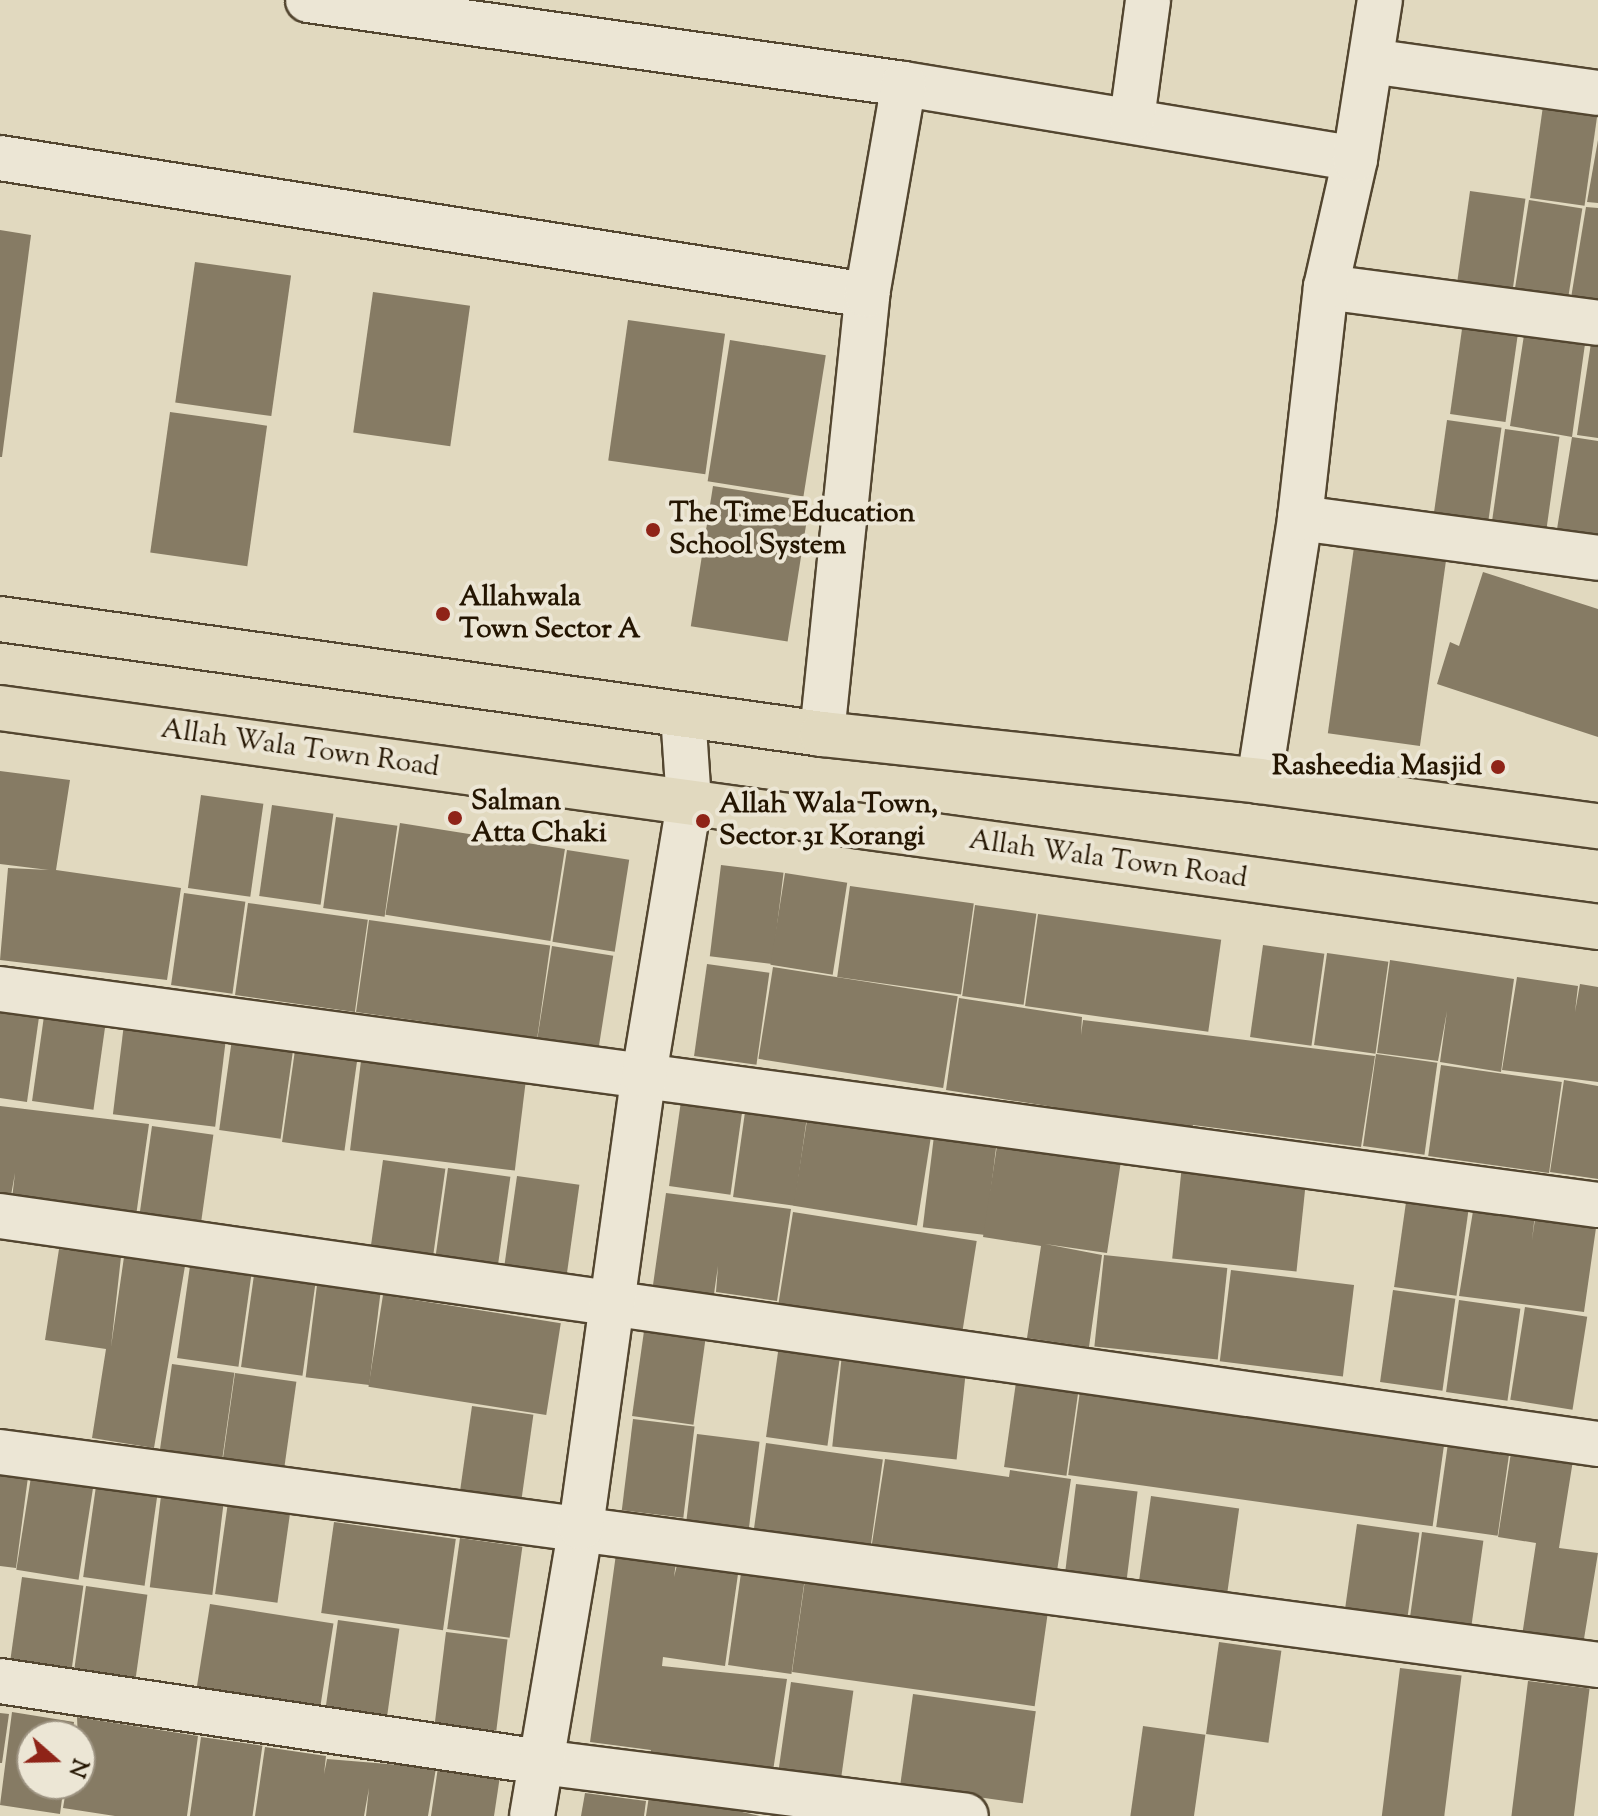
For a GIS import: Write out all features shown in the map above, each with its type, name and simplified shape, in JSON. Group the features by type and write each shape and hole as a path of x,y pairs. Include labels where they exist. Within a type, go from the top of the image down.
{"main road":[{"path":"0,619 822,734 1259,781 1598,826"},
{"name":"Allah Wala Town Road","path":"0,708 1598,927"}],"street":[{"path":"308,0 904,84 1132,119 1355,159"},
{"path":"1132,119 1148,0"},
{"path":"1259,781 1300,518 1326,287 1355,159 1380,0"},
{"path":"1371,61 1598,93"},
{"path":"822,734 867,295 904,84"},
{"path":"0,158 867,295"},
{"path":"1326,287 1598,323"},
{"path":"1300,518 1598,558"},
{"path":"532,1816 581,1527 644,1075 689,802 683,715"},
{"path":"0,989 1598,1205"},
{"path":"0,1216 1598,1444"},
{"path":"0,1452 581,1527 1598,1665"},
{"path":"0,1681 541,1762 966,1816"}],"building":[{"path":"1543,106 1597,114 1585,206 1530,198"},
{"path":"1598,140 1598,203 1587,202"},
{"path":"1470,191 1525,199 1513,291 1457,283"},
{"path":"1529,200 1582,208 1568,300 1514,292"},
{"path":"1586,207 1598,208 1598,303 1571,298"},
{"path":"0,230 31,235 2,457 0,457"},
{"path":"195,262 291,275 271,416 175,403"},
{"path":"373,292 470,306 450,446 353,433"},
{"path":"628,320 725,334 705,474 608,461"},
{"path":"1463,322 1518,330 1506,422 1450,414"},
{"path":"1524,335 1585,344 1572,437 1510,426"},
{"path":"730,340 826,355 803,496 708,481"},
{"path":"1591,343 1598,344 1598,438 1577,435"},
{"path":"170,412 267,426 247,566 150,553"},
{"path":"1447,420 1501,428 1489,520 1434,512"},
{"path":"1505,429 1559,437 1547,529 1492,521"},
{"path":"1572,437 1598,441 1598,535 1557,529"},
{"path":"713,486 810,501 788,642 691,626"},
{"path":"1354,547 1446,560 1420,746 1328,733"},
{"path":"1483,572 1598,609 1598,737 1437,684 1450,642 1459,646"},
{"path":"0,771 70,780 56,870 181,888 167,980 0,960 8,868 49,870 0,864"},
{"path":"201,795 263,804 250,897 188,888"},
{"path":"272,805 333,814 321,905 259,896"},
{"path":"336,817 397,826 385,917 323,908"},
{"path":"400,823 565,849 550,941 385,915"},
{"path":"567,850 629,860 615,952 552,942"},
{"path":"721,865 784,873 772,964 710,956"},
{"path":"785,873 847,883 833,975 770,965"},
{"path":"850,886 974,903 961,995 837,977"},
{"path":"184,893 245,902 232,994 171,985"},
{"path":"248,903 368,920 355,1012 235,995"},
{"path":"975,905 1036,914 1024,1005 962,996"},
{"path":"1038,914 1221,940 1208,1032 1025,1006"},
{"path":"369,920 550,945 537,1038 356,1012"},
{"path":"1263,945 1324,954 1311,1046 1250,1037"},
{"path":"552,946 613,956 599,1048 537,1038"},
{"path":"1327,953 1388,962 1375,1054 1314,1045"},
{"path":"1390,960 1514,979 1501,1072 1440,1062 1447,1011 1438,1061 1377,1053"},
{"path":"707,964 769,973 756,1065 694,1056"},
{"path":"773,967 958,996 943,1088 758,1059"},
{"path":"1517,977 1578,986 1575,1012 1580,984 1598,987 1598,1082 1502,1070"},
{"path":"959,998 1082,1017 1081,1035 1083,1020 1375,1056 1361,1147 1193,1125 1192,1129 946,1090"},
{"path":"0,1004 40,1010 27,1102 0,1098"},
{"path":"45,1009 106,1018 93,1110 32,1101"},
{"path":"124,1024 226,1037 215,1127 113,1114"},
{"path":"232,1039 293,1048 281,1139 219,1130"},
{"path":"295,1050 357,1059 344,1151 282,1142"},
{"path":"1376,1054 1437,1063 1424,1155 1363,1146"},
{"path":"361,1061 526,1081 515,1171 350,1150"},
{"path":"1441,1065 1562,1082 1549,1173 1428,1156"},
{"path":"1564,1080 1598,1086 1598,1179 1550,1172"},
{"path":"682,1094 743,1103 730,1195 669,1186"},
{"path":"746,1105 807,1114 794,1206 733,1197"},
{"path":"0,1106 149,1124 136,1216 12,1199 15,1173 10,1201 0,1200"},
{"path":"808,1114 931,1134 917,1225 793,1206"},
{"path":"152,1126 213,1135 201,1226 139,1217"},
{"path":"934,1136 997,1144 985,1235 923,1227"},
{"path":"997,1146 1121,1161 1107,1253 1045,1244 1102,1255 1089,1347 1027,1338 1041,1246 983,1237"},
{"path":"383,1160 445,1169 433,1260 370,1251"},
{"path":"1182,1165 1306,1178 1296,1272 1172,1258"},
{"path":"448,1168 510,1177 497,1269 435,1260"},
{"path":"517,1176 579,1185 566,1277 504,1268"},
{"path":"666,1193 791,1209 777,1301 716,1292 718,1266 714,1294 653,1285"},
{"path":"1407,1195 1469,1204 1456,1296 1394,1287"},
{"path":"1474,1205 1535,1214 1532,1240 1536,1212 1597,1221 1584,1312 1459,1296"},
{"path":"793,1212 977,1241 962,1333 778,1304"},
{"path":"59,1249 121,1257 111,1347 124,1257 185,1266 154,1448 92,1438 106,1349 45,1340"},
{"path":"1104,1255 1227,1268 1218,1359 1094,1346"},
{"path":"190,1266 251,1275 238,1367 177,1358"},
{"path":"1231,1270 1354,1285 1343,1376 1220,1361"},
{"path":"254,1275 315,1284 302,1376 241,1367"},
{"path":"317,1285 381,1293 369,1385 306,1377"},
{"path":"1393,1290 1455,1299 1442,1391 1380,1382"},
{"path":"383,1295 561,1323 546,1415 368,1387"},
{"path":"1459,1300 1520,1309 1507,1401 1446,1392"},
{"path":"1525,1307 1587,1317 1573,1410 1510,1400"},
{"path":"645,1324 706,1333 693,1425 632,1416"},
{"path":"779,1345 840,1354 827,1446 766,1437"},
{"path":"842,1354 966,1367 957,1460 832,1446"},
{"path":"172,1364 234,1373 222,1464 159,1455"},
{"path":"235,1373 296,1382 283,1474 222,1465"},
{"path":"1017,1375 1079,1384 1066,1476 1004,1467"},
{"path":"1081,1384 1445,1435 1433,1526 1068,1475"},
{"path":"472,1406 533,1415 520,1507 459,1498"},
{"path":"633,1419 695,1427 683,1518 622,1510"},
{"path":"697,1434 760,1442 748,1533 686,1525"},
{"path":"1449,1436 1510,1445 1498,1536 1436,1527"},
{"path":"766,1443 883,1459 870,1551 753,1534"},
{"path":"1512,1446 1574,1454 1559,1548 1598,1553 1583,1645 1522,1636 1536,1543 1498,1537"},
{"path":"885,1459 1009,1477 1010,1470 1071,1479 1057,1571 995,1562 994,1568 871,1550"},
{"path":"0,1474 28,1477 16,1568 0,1566"},
{"path":"31,1477 93,1487 79,1580 16,1570"},
{"path":"1076,1484 1138,1492 1126,1583 1065,1575"},
{"path":"96,1486 157,1495 145,1586 83,1577"},
{"path":"161,1496 224,1504 212,1595 150,1587"},
{"path":"1151,1496 1239,1508 1226,1599 1138,1586"},
{"path":"228,1502 290,1511 277,1603 215,1594"},
{"path":"334,1522 456,1539 443,1630 321,1613"},
{"path":"1357,1524 1419,1533 1406,1625 1344,1616"},
{"path":"1422,1532 1483,1541 1471,1632 1409,1623"},
{"path":"460,1538 522,1547 510,1638 447,1629"},
{"path":"616,1554 676,1562 674,1577 677,1565 738,1574 725,1666 663,1657 662,1666 787,1679 773,1771 650,1758 651,1750 590,1742"},
{"path":"741,1573 804,1582 791,1674 728,1665"},
{"path":"22,1577 83,1586 71,1677 9,1668"},
{"path":"805,1580 1048,1614 1035,1706 792,1672"},
{"path":"86,1586 147,1595 134,1687 73,1678"},
{"path":"210,1604 333,1624 319,1714 196,1695"},
{"path":"338,1620 399,1629 386,1721 325,1712"},
{"path":"446,1632 508,1640 496,1731 435,1723"},
{"path":"1219,1642 1281,1651 1268,1743 1206,1734"},
{"path":"1400,1668 1462,1676 1444,1816 1382,1816"},
{"path":"1528,1681 1590,1689 1574,1816 1511,1816"},
{"path":"791,1682 853,1691 840,1783 778,1774"},
{"path":"913,1694 1036,1711 1023,1803 900,1786"},
{"path":"12,1712 62,1720 16,1720 16,1800 62,1800 60,1814 0,1805"},
{"path":"0,1713 9,1714 2,1763 0,1763"},
{"path":"77,1717 198,1736 187,1816 115,1816 63,1808 64,1800 96,1800 96,1720 77,1720"},
{"path":"1143,1726 1205,1735 1194,1816 1130,1816"},
{"path":"201,1737 262,1746 253,1816 190,1816"},
{"path":"265,1747 326,1756 324,1774 327,1759 436,1768 428,1816 366,1816 369,1788 364,1816 255,1816"},
{"path":"438,1767 500,1776 494,1816 431,1816"},
{"path":"585,1793 646,1801 644,1816 581,1816"},
{"path":"649,1796 711,1805 760,1816 646,1816"}],"place":[{"name":"The Time Education School System","path":"653,530"},
{"name":"Allahwala Town Sector A","path":"443,614"},
{"name":"Rasheedia Masjid","path":"1498,767"},
{"name":"Salman Atta Chaki","path":"455,818"},
{"name":"Allah Wala Town, Sector 31 Korangi","path":"703,821"}]}
